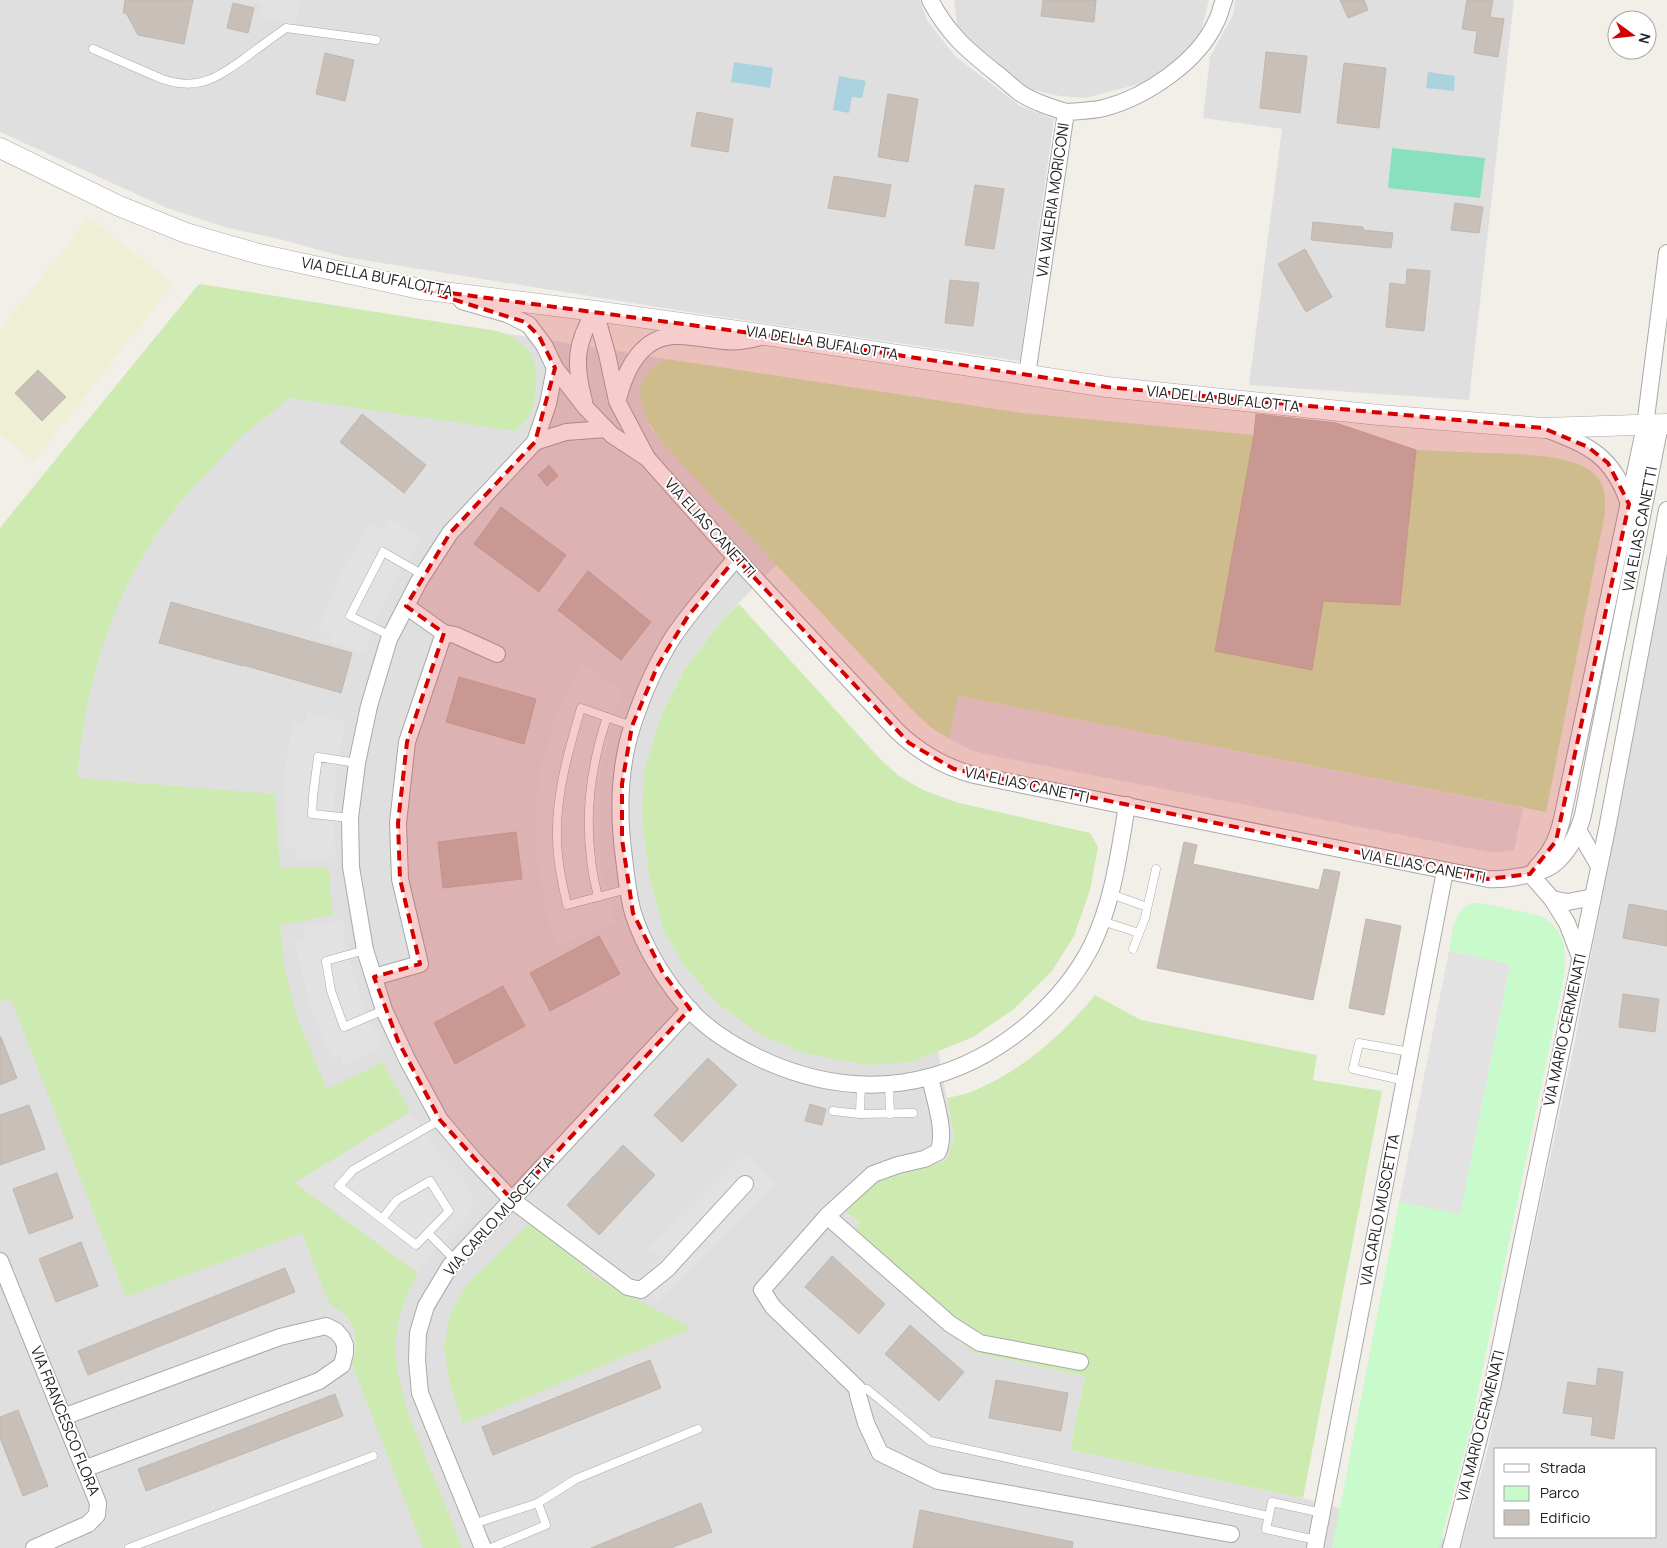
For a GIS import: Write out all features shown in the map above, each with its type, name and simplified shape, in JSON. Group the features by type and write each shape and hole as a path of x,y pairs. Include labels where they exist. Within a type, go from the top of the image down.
{"street":[{"path":"930,0 943,22 959,43 1020,93 1042,104 1066,112"},
{"name":"VIA VALERIA MORICONI","path":"1027,375 1066,112 1086,111 1128,100 1172,74 1191,58 1205,41 1216,22 1224,0"},
{"name":"VIA DELLA BUFALOTTA","path":"0,148 119,206 186,233 259,254 420,289 595,310 1106,387 1378,415 1543,428 1657,425"},
{"path":"1657,425 1667,253"},
{"path":"420,289 507,314 525,322 539,336 555,368 586,408 618,440 647,458"},
{"path":"595,310 617,401 647,458"},
{"path":"586,408 578,373 578,348 584,328 595,310"},
{"path":"617,401 624,377 632,362 642,350 657,340 665,337 680,336 733,342 751,340 766,335"},
{"path":"555,368 548,404 535,442 450,533 423,575 391,636 369,706 357,763 350,818 351,868 365,950 384,1010 407,1059 440,1120 512,1200 628,1287 640,1290 667,1269 745,1184"},
{"name":"VIA ELIAS CANETTI","path":"1530,874 1547,856 1556,841 1629,504 1657,425"},
{"name":"VIA ELIAS CANETTI","path":"647,458 736,558 897,731 921,752 944,765 964,772 1445,871 1496,879 1530,874 1552,866 1564,853 1578,830 1583,815 1606,699 1657,425"},
{"path":"1543,428 1588,447 1600,456 1616,474 1629,504"},
{"path":"535,442 566,432 606,429"},
{"name":"VIA MARIO CERMENATI","path":"1451,1548 1494,1383 1593,897 1667,510"},
{"path":"736,558 688,616 668,646 650,680 632,726 625,758 621,805 622,839 628,889 633,914 648,948 663,974 690,1009 706,1025 731,1043 769,1063 838,1083 861,1084 889,1084 930,1077 962,1066 987,1054 1007,1041 1040,1014 1066,987 1092,946 1111,894 1127,805"},
{"path":"406,606 444,633 455,635 497,654"},
{"path":"374,977 420,964 400,880 398,823 406,742 444,633"},
{"path":"1588,696 1606,699"},
{"path":"1578,830 1599,866"},
{"name":"VIA CARLO MUSCETTA","path":"1316,1544 1445,871"},
{"path":"1530,874 1552,899 1567,923 1580,957"},
{"path":"1552,899 1568,902 1593,897"},
{"name":"VIA CARLO MUSCETTA","path":"483,1548 420,1393 417,1360 418,1333 426,1306 450,1266 690,1009"},
{"path":"930,1077 942,1134 941,1146 938,1152 924,1159 898,1165 873,1174 827,1216 762,1290 773,1307 857,1388 866,1423 880,1453 938,1482 1231,1534"},
{"path":"827,1216 950,1324 980,1343 1080,1362"},
{"name":"VIA FRANCESCO FLORA","path":"0,1261 98,1503 97,1515 88,1524 34,1548"},
{"path":"63,1417 280,1337 326,1326 336,1331 345,1345 342,1365 319,1381 84,1469"}],"lane":[{"path":"93,49 162,79 187,84 200,83 217,77 286,28 376,40"},
{"path":"391,636 350,616 383,552 423,575"},
{"path":"628,889 567,905 559,865 557,826 567,756 581,708 632,726"},
{"path":"598,897 591,858 590,800 592,782 607,717"},
{"path":"350,818 312,814 313,796 318,757 357,763"},
{"path":"1132,949 1147,907 1156,869"},
{"path":"1111,894 1147,907"},
{"path":"1102,921 1139,933"},
{"path":"365,950 326,961 332,991 344,1027 384,1010"},
{"path":"1405,1081 1353,1069 1358,1043 1410,1052"},
{"path":"860,1114 861,1084"},
{"path":"889,1084 890,1114"},
{"path":"833,1111 860,1114 913,1113"},
{"path":"382,1219 397,1200 430,1181 449,1211 416,1245 382,1219 339,1186 353,1170 440,1120"},
{"path":"428,1233 456,1260"},
{"path":"857,1388 867,1389 930,1441 1268,1516"},
{"path":"473,1524 538,1503 576,1479 698,1428"},
{"path":"129,1548 373,1456"},
{"path":"1316,1544 1266,1529 1268,1516 1272,1502 1322,1512"},
{"path":"491,1548 546,1525 538,1503"}],"highlighted area":[{"path":"420,289 766,335 1107,387 1543,428 1588,447 1608,463 1629,504 1556,841 1530,874 1488,879 954,769 909,743 736,558 688,616 658,665 632,726 622,784 622,839 633,913 663,973 690,1009 512,1200 440,1120 398,1041 374,977 420,964 400,879 398,823 407,742 444,633 406,606 450,533 535,442 555,368 539,336 525,322"}],"shaded area":[{"path":"0,0 920,0 927,20 954,55 1020,106 1054,119 1020,361 689,312 345,257 283,240 224,227 167,208 0,132"},
{"path":"240,0 300,0 295,25 259,18 262,4"},
{"path":"954,0 1209,0 1201,32 1186,53 1147,82 1085,98 1060,96 1020,87 958,32"},
{"path":"1235,0 1514,0 1469,400 1249,385 1282,129 1203,118 1210,57 1233,15"},
{"path":"199,284 666,359 655,365 649,426 663,444 777,564 724,618 684,670 662,713 912,1062 938,1051 954,1138 946,1161 878,1172 840,1207 860,1222 973,1352 1085,1376 1070,1450 1303,1498 1462,1543 1487,1452 1575,1041 1667,551 1667,1548 0,1548 0,528"},
{"path":"389,518 421,539 377,615 365,653 330,642 332,636 318,631 339,577 370,523 383,530"},
{"path":"581,663 623,690 609,732 600,779 599,836 601,870 616,922 557,947 546,911 538,867 536,812 542,763 559,708"},
{"path":"958,696 1523,808 1514,850 1489,852 971,750 950,739"},
{"path":"307,713 345,722 337,767 334,806 335,857 297,859 296,848 284,848 283,781 293,723 305,725"},
{"path":"342,921 345,944 362,1001 383,1048 340,1066 342,1056 333,1060 313,1014 294,941 306,939 303,927"},
{"path":"1449,951 1510,964 1460,1214 1399,1202"},
{"path":"410,1112 438,1152 464,1181 470,1191 473,1202 472,1210 468,1217 429,1257 418,1273 295,1183"},
{"path":"746,1154 776,1183 658,1302 635,1282 661,1256 649,1249"}],"green space":[{"path":"1392,148 1485,158 1480,198 1388,188"},
{"path":"89,217 173,284 34,461 0,434 0,330","holes":["38,370 66,397 42,420 15,393"]},
{"path":"199,284 497,331 508,335 525,347 531,354 536,371 532,409 529,417 515,431 289,398 242,436 173,510 143,556 127,586 114,616 94,678 86,710 77,778 275,794 280,867 328,867 333,915 280,925 285,971 297,1017 327,1089 383,1062 410,1112 295,1183 418,1273 406,1298 399,1321 396,1343 397,1365 407,1408 462,1548 423,1548 352,1364 356,1344 355,1331 349,1319 329,1302 302,1233 126,1297 11,999 0,1002 0,528"},
{"path":"666,359 1022,413 1254,435 1215,651 1311,669 1323,601 1400,605 1416,450 1530,455 1563,460 1590,470 1599,479 1603,487 1605,513 1546,812 958,696 950,739 933,729 918,716 663,444 648,421 640,398 641,387 645,377 653,367"},
{"path":"739,604 881,760 899,776 925,791 959,803 1090,833 1098,847 1090,890 1074,936 1052,971 1014,1009 973,1037 912,1062 867,1065 803,1053 758,1033 717,1003 685,967 664,931 649,876 642,815 644,772 662,713 684,670 724,618"},
{"path":"1472,903 1481,903 1541,916 1556,928 1560,935 1565,958 1564,977 1471,1425 1439,1548 1332,1548 1399,1202 1460,1213 1510,964 1449,951 1457,917 1465,907"},
{"path":"1095,995 1141,1020 1317,1055 1313,1080 1382,1091 1303,1498 1070,1450 1085,1376 973,1352 848,1239 860,1222 839,1207 878,1172 946,1161 954,1138 947,1098 965,1094 994,1082 1026,1061 1056,1037"},
{"path":"534,1219 594,1277 692,1328 463,1424 449,1381 444,1346 450,1314 466,1285"}],"water":[{"path":"734,62 773,68 770,88 731,82"},
{"path":"1428,72 1455,76 1454,91 1426,88"},
{"path":"839,76 866,81 862,98 852,97 849,113 833,110"}],"building":[{"path":"125,0 193,0 184,44 138,35 126,13 123,13"},
{"path":"1043,0 1096,0 1094,22 1041,16"},
{"path":"1340,0 1364,0 1368,10 1348,18"},
{"path":"1467,0 1493,0 1490,17 1504,19 1498,57 1474,53 1477,31 1462,29"},
{"path":"233,3 254,8 248,33 227,28"},
{"path":"1266,52 1307,56 1300,113 1260,108"},
{"path":"325,53 354,60 345,101 316,94"},
{"path":"1344,63 1386,68 1379,128 1337,123"},
{"path":"888,94 918,99 908,162 878,157"},
{"path":"697,112 733,119 728,152 691,146"},
{"path":"834,176 891,185 885,217 828,208"},
{"path":"975,185 1004,189 994,249 965,245"},
{"path":"1455,203 1483,207 1479,233 1451,230"},
{"path":"1313,222 1363,227 1363,230 1393,233 1391,248 1311,240"},
{"path":"1305,249 1332,297 1306,312 1278,264"},
{"path":"1407,269 1430,271 1424,331 1386,327 1390,283 1406,285"},
{"path":"950,280 979,283 973,326 945,323"},
{"path":"38,370 66,397 42,421 15,393"},
{"path":"362,414 426,465 404,493 340,442"},
{"path":"1256,414 1336,423 1416,450 1400,605 1323,601 1312,670 1215,651 1254,435"},
{"path":"549,465 558,476 547,486 538,475"},
{"path":"501,507 566,555 539,592 474,544"},
{"path":"588,571 651,622 621,660 558,610"},
{"path":"171,602 352,653 341,693 159,643"},
{"path":"459,677 536,699 524,744 446,722"},
{"path":"516,832 522,879 443,888 438,842"},
{"path":"1184,842 1197,845 1193,864 1319,890 1324,869 1340,872 1313,1000 1157,968"},
{"path":"1629,904 1667,911 1667,946 1623,938"},
{"path":"1366,919 1401,926 1384,1015 1349,1008"},
{"path":"599,936 620,974 550,1011 530,973"},
{"path":"503,986 525,1026 455,1064 434,1023"},
{"path":"1623,994 1659,999 1655,1032 1619,1027"},
{"path":"0,1037 17,1078 0,1085"},
{"path":"708,1058 737,1085 682,1142 654,1115"},
{"path":"810,1104 826,1109 822,1125 805,1121"},
{"path":"29,1105 45,1149 0,1165 0,1115"},
{"path":"623,1145 655,1175 599,1235 567,1205"},
{"path":"57,1173 73,1218 29,1234 13,1189"},
{"path":"81,1242 98,1286 56,1302 39,1259"},
{"path":"832,1256 885,1304 859,1334 805,1287"},
{"path":"285,1268 295,1292 88,1375 78,1351"},
{"path":"910,1325 964,1372 939,1401 885,1354"},
{"path":"650,1360 661,1388 493,1455 482,1427"},
{"path":"1598,1368 1623,1372 1614,1439 1591,1435 1593,1417 1563,1413 1568,1382 1596,1386"},
{"path":"996,1380 1068,1393 1061,1431 989,1418"},
{"path":"335,1394 343,1416 146,1491 138,1469"},
{"path":"18,1410 48,1486 23,1496 0,1438 0,1417"},
{"path":"701,1503 712,1532 671,1548 591,1548"},
{"path":"920,1510 1073,1542 1072,1548 913,1548"}]}
